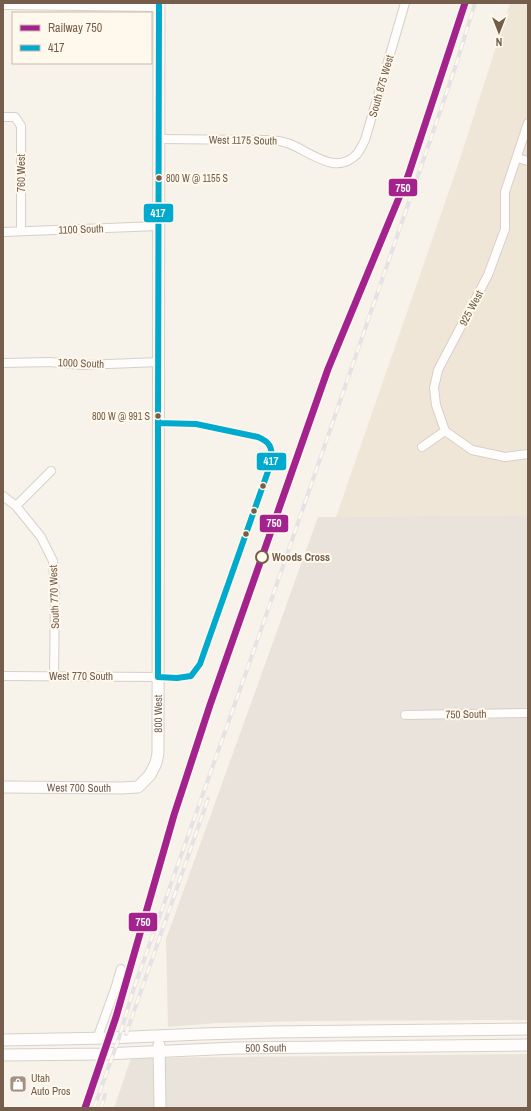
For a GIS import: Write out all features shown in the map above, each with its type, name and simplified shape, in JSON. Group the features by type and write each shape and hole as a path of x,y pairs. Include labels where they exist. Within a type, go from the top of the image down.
{"main road":[{"name":"800 West","path":"150,775 156,763 158,753 159,5"},
{"name":"West 700 South","path":"3,787 127,788 138,787 150,775"},
{"name":"500 South","path":"3,1040 272,1032 528,1030"},
{"path":"159,1036 160,1108"},
{"path":"63,1054 76,1047 87,1045 97,1038"},
{"name":"500 South","path":"3,1055 120,1053 236,1048 528,1044"}],"street":[{"name":"South 875 West","path":"346,162 358,153 365,140 405,3"},
{"path":"3,5 159,5"},
{"name":"760 West","path":"3,117 14,117 21,126 21,231"},
{"name":"925 West","path":"445,431 436,405 434,388 438,370 488,275 505,229 505,192 528,123"},
{"name":"West 1175 South","path":"160,139 282,141 327,162 334,164 346,162"},
{"path":"517,158 528,161"},
{"name":"1100 South","path":"3,232 159,226"},
{"name":"1000 South","path":"3,363 50,362 82,365 159,362"},
{"path":"422,447 445,431 472,450 506,457 528,454"},
{"path":"16,506 51,471"},
{"name":"South 770 West","path":"3,496 16,506 41,537 53,561 55,594 54,676"},
{"name":"West 770 South","path":"3,676 158,677"},
{"name":"750 South","path":"405,716 528,713"},
{"path":"97,1038 121,969"}],"shaded area":[{"path":"510,3 528,3 528,515 336,517 458,165"},
{"path":"528,515 528,1020 309,1021 217,1023 168,1027 166,939 318,517"},
{"path":"528,1054 528,1108 114,1108 131,1058"}],"railway":[{"path":"94,1108 119,1038 133,991 254,650 411,196 456,65 475,3"},
{"path":"126,1034 208,799"},
{"path":"101,1108 105,1095"}],"rail line":[{"name":"750","path":"85,1108 116,1017 174,815 210,705 328,369 408,176 465,3"}],"transit line":[{"name":"417","path":"158,423 159,3"},
{"name":"417","path":"158,423 196,424 258,437 268,443 271,448 272,455 272,460 200,664 191,676 177,678 158,677 158,423"}],"place":[{"name":"800 W @ 1155 S","path":"159,178"},
{"name":"800 W @ 991 S","path":"158,416"},
{"name":"Woods Cross","path":"262,557"},
{"name":"Utah Auto Pros","path":"18,1084"}]}
